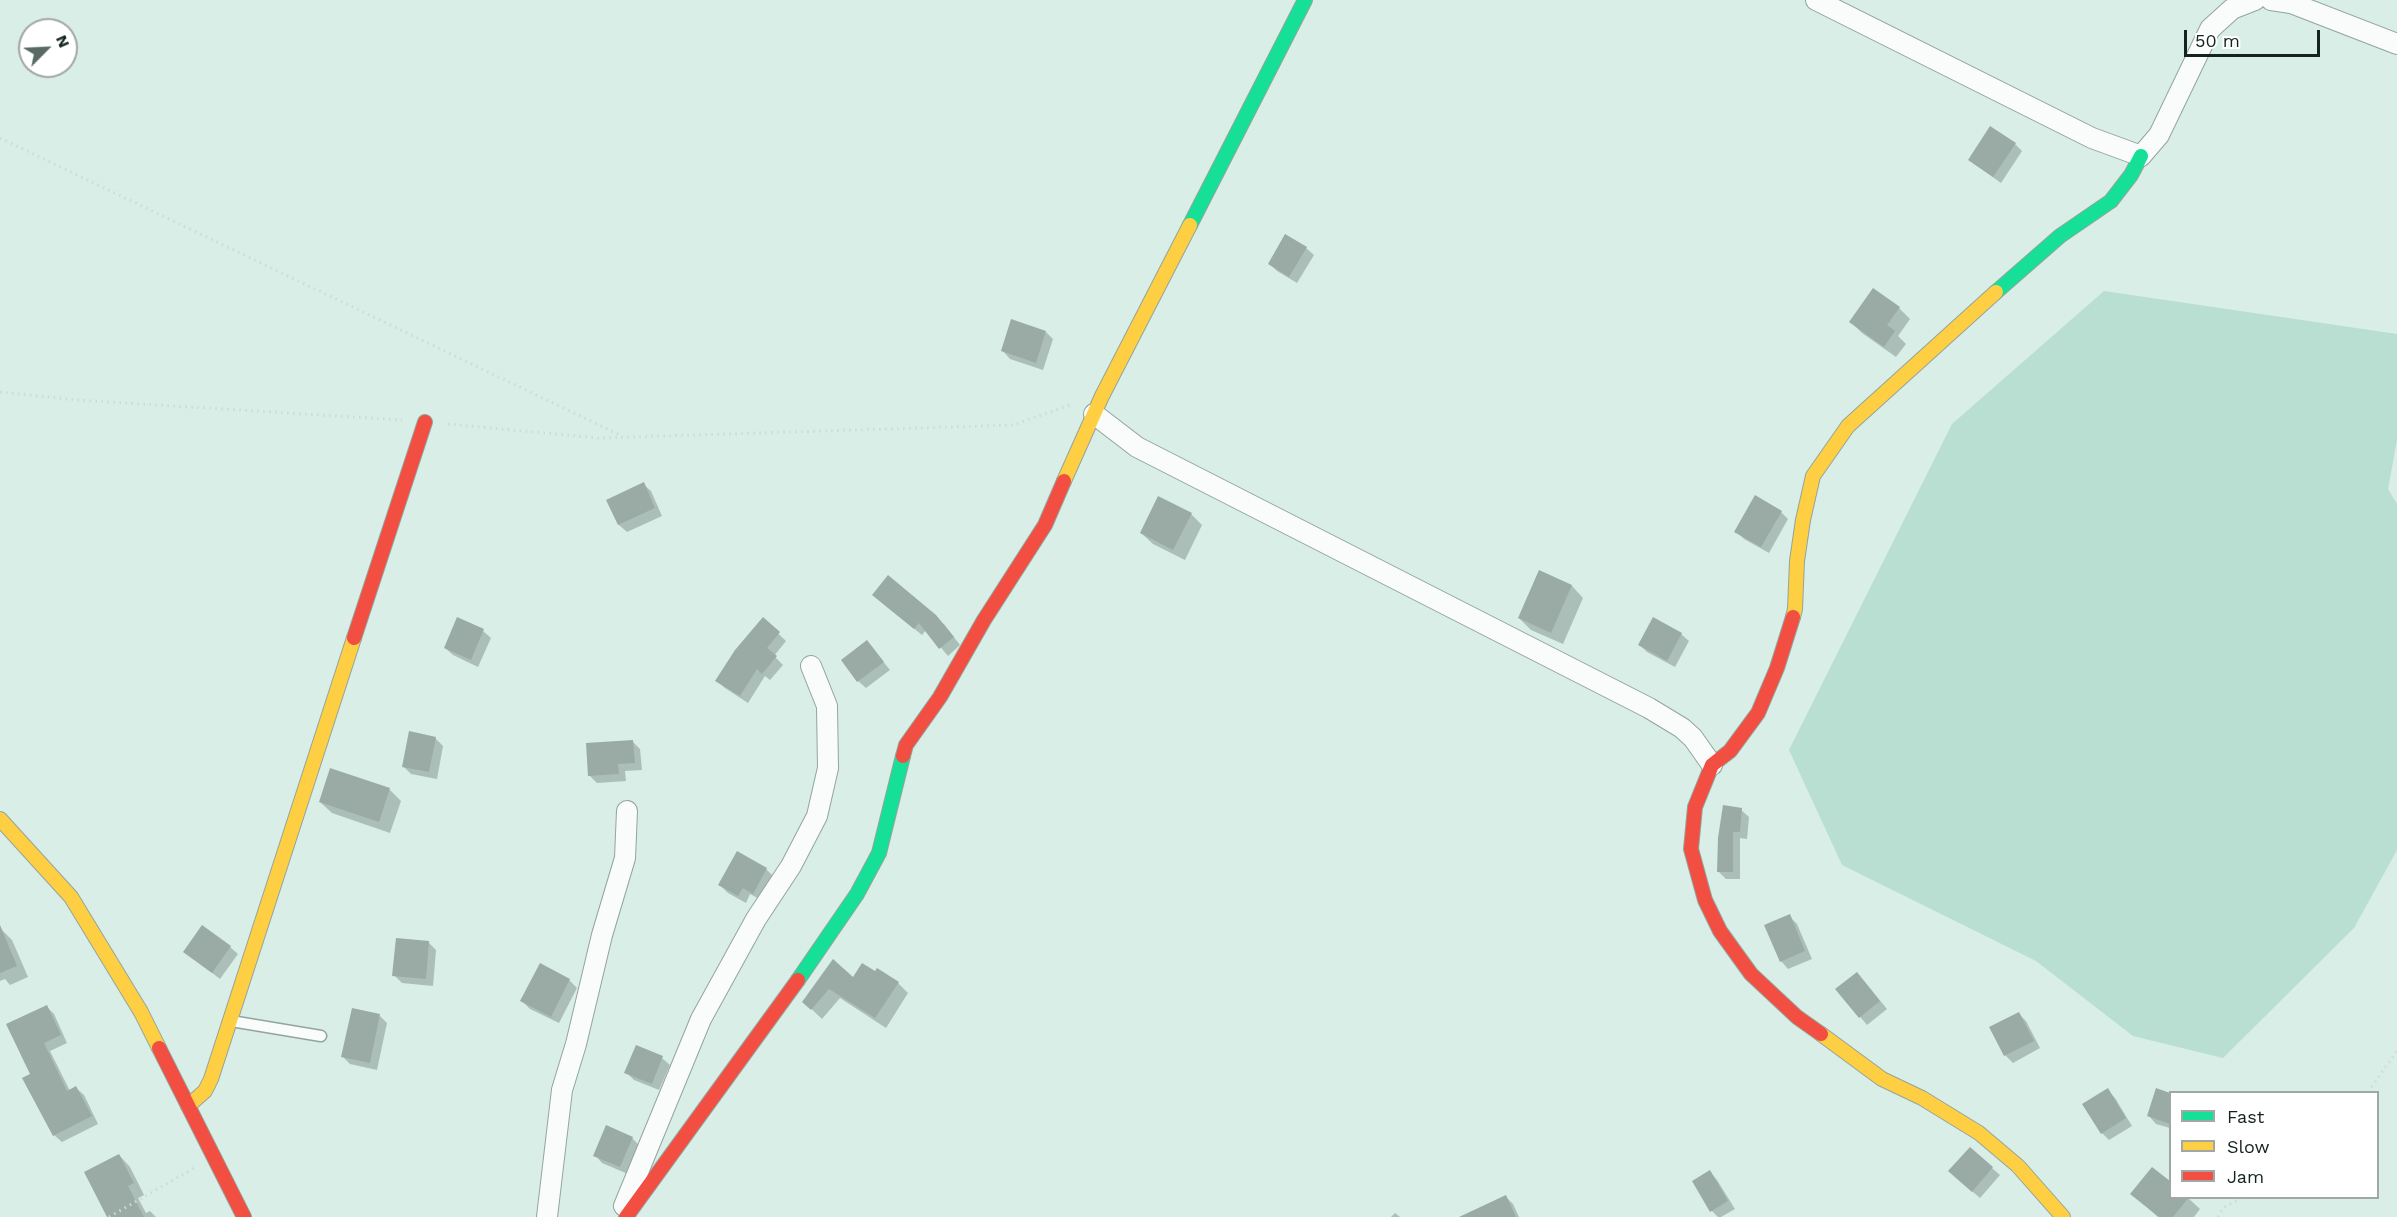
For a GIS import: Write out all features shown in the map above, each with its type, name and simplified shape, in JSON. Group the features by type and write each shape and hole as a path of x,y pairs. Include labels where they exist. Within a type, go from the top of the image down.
{"street":[{"path":"626,1217 786,997 857,894 879,853 906,745 940,697 984,620 1045,525 1098,405 1305,0"},
{"path":"1816,0 2092,138 2141,156"},
{"path":"2063,1217 2018,1166 1979,1132 1922,1098 1882,1080 1797,1017 1751,974 1720,931 1705,900 1691,849 1695,807 1712,765 1730,751 1758,713 1777,668 1795,609 1797,561 1813,476 1831,448 1848,426 2060,236 2111,201 2131,175 2141,156 2160,135 2210,29 2232,9 2255,0"},
{"path":"2271,0 2291,3 2397,44"},
{"path":"1098,405 1137,447 1649,708 1687,733 1704,751 1712,765"},
{"path":"188,1106 205,1091 211,1079 425,422"},
{"path":"620,1217 701,1019 756,919 791,866 817,816 828,768 827,706 811,666"},
{"path":"547,1217 562,1090 576,1044 602,935 625,858 627,811"},
{"path":"0,819 55,878 94,933 141,1012 244,1217"}],"lane":[{"path":"230,1021 321,1036"}],"path":[{"path":"0,138 624,437"},
{"path":"0,392 77,400 358,416 598,438 1013,425 1098,405"},
{"path":"2369,1091 2397,1052"},
{"path":"109,1217 214,1156"},
{"path":"2218,1217 2223,1208 2238,1199"}],"green space":[{"path":"2104,291 2397,334 2397,440 2388,489 2397,504 2397,850 2354,928 2223,1058 2133,1036 2036,961 1842,865 1789,750 1952,424"}],"building":[{"path":"1990,126 2016,143 1993,177 1968,160"},
{"path":"1285,234 1307,247 1289,277 1268,264"},
{"path":"1873,288 1900,307 1887,325 1895,331 1884,347 1849,322"},
{"path":"1011,319 1046,331 1036,363 1001,351"},
{"path":"644,482 655,508 618,525 606,500"},
{"path":"1755,495 1782,511 1761,547 1734,532"},
{"path":"1158,496 1192,513 1173,550 1140,533"},
{"path":"1539,570 1572,585 1551,633 1518,618"},
{"path":"888,575 936,615 954,637 939,649 919,623 914,629 872,595"},
{"path":"457,617 484,629 471,660 444,648"},
{"path":"763,617 780,632 767,648 777,656 762,674 757,669 740,696 715,681 735,650"},
{"path":"1653,617 1682,633 1667,661 1638,645"},
{"path":"867,640 884,662 857,682 841,660"},
{"path":"409,731 436,737 429,772 402,767"},
{"path":"633,740 635,763 618,764 619,774 588,776 586,743"},
{"path":"330,768 390,788 379,822 319,802"},
{"path":"1723,805 1742,808 1740,832 1733,832 1733,872 1717,872 1718,838"},
{"path":"737,851 767,868 753,894 743,888 738,896 718,885"},
{"path":"1790,914 1805,951 1780,962 1764,925"},
{"path":"0,925 17,966 0,973"},
{"path":"202,925 231,946 212,973 183,952"},
{"path":"396,938 429,941 426,979 392,976"},
{"path":"833,959 853,977 862,963 875,971 877,968 899,982 875,1018 829,989 811,1010 802,1002"},
{"path":"540,963 570,979 551,1017 520,1001"},
{"path":"1857,972 1880,1001 1859,1018 1835,989"},
{"path":"47,1005 61,1035 44,1043 67,1091 76,1086 92,1116 53,1136 22,1078 30,1074 6,1024"},
{"path":"352,1008 380,1014 370,1063 341,1057"},
{"path":"2019,1012 2034,1041 2004,1056 1989,1027"},
{"path":"636,1045 663,1056 652,1084 624,1073"},
{"path":"2108,1088 2126,1118 2101,1134 2082,1104"},
{"path":"2156,1088 2169,1093 2169,1124 2147,1116"},
{"path":"606,1125 633,1137 620,1167 593,1156"},
{"path":"1970,1147 1993,1167 1972,1192 1948,1171"},
{"path":"119,1154 134,1183 128,1186 144,1217 107,1217 84,1172"},
{"path":"2152,1167 2169,1180 2169,1199 2187,1199 2173,1217 2159,1217 2130,1194"},
{"path":"1710,1170 1728,1201 1710,1212 1692,1181"},
{"path":"1506,1195 1516,1217 1459,1217"}],"traffic: fast":[{"path":"1190,225 1305,0"},
{"path":"1996,292 2060,236 2111,201 2131,175 2141,156"},
{"path":"798,980 857,894 879,853 903,756"}],"traffic: slow":[{"path":"1064,481 1102,396 1190,225"},
{"path":"1793,617 1797,561 1813,476 1848,426 1996,292"},
{"path":"188,1106 205,1091 211,1079 354,638"},
{"path":"0,819 71,897 141,1012 159,1048"},
{"path":"1821,1034 1882,1079 1922,1098 1979,1133 2018,1166 2063,1217"}],"traffic: jam":[{"path":"354,638 425,422"},
{"path":"903,756 906,745 940,697 984,620 1045,525 1064,481"},
{"path":"1793,617 1777,668 1758,713 1730,751 1712,765 1695,807 1691,849 1705,900 1720,931 1751,974 1797,1017 1821,1034"},
{"path":"626,1217 798,980"},
{"path":"159,1048 244,1217"}]}
